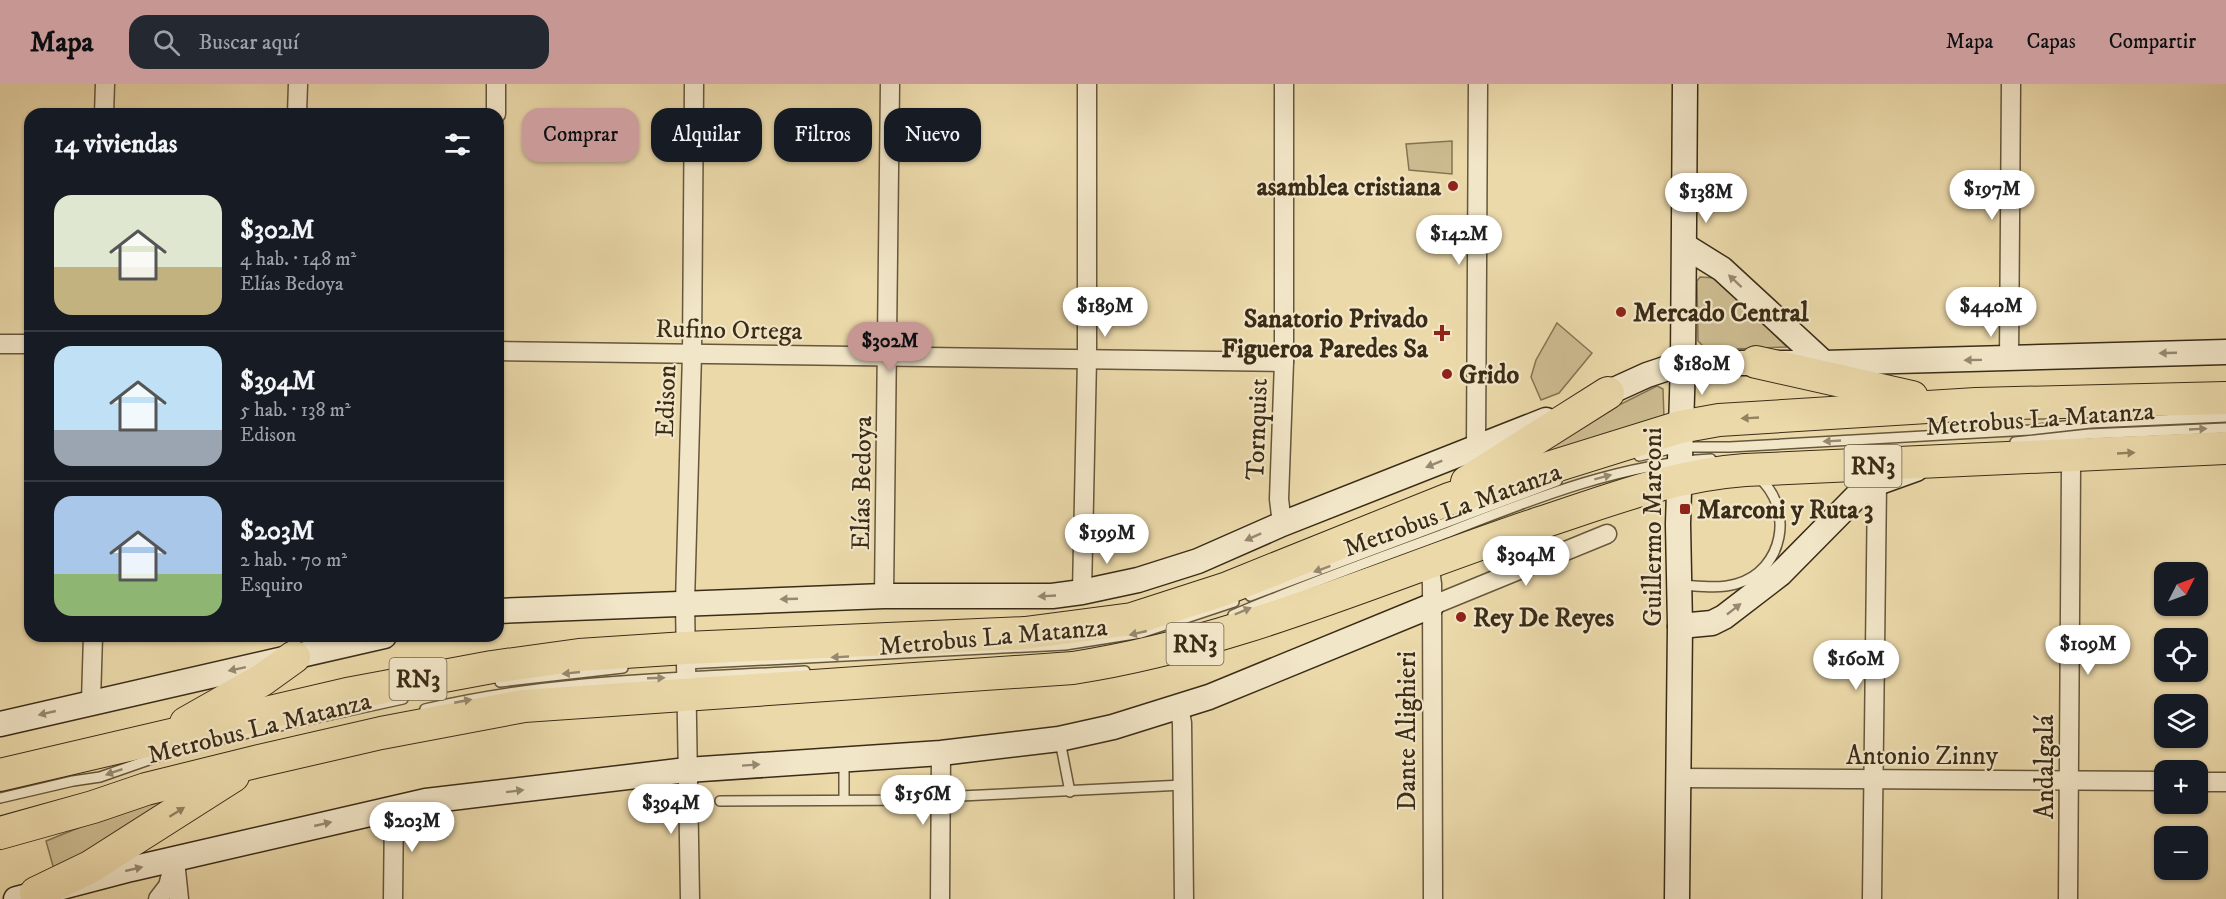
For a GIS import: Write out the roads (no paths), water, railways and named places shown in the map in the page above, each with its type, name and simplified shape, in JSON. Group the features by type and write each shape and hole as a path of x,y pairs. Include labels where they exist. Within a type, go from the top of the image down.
{"highway":[{"name":"RN3","path":"1755,362 1891,393 1976,404"},
{"path":"1407,513 1486,471 1608,393"},
{"name":"RN3","path":"0,776 416,680 579,655 689,666 1073,668 1124,660 1222,636 1429,562 1679,453 1719,420 1976,404 2226,398"},
{"name":"RN3","path":"0,833 93,807 146,789 255,762 381,733 524,706 689,666 1078,628 1132,619 1225,589 1407,513 1679,453 1732,465 1937,462 2226,448"},
{"name":"RN3","path":"154,741 262,680 294,646"},
{"path":"26,896 90,867 255,762"}],"street":[{"path":"104,108 105,84"},
{"path":"297,108 298,84"},
{"path":"496,84 496,108"},
{"name":"Edison","path":"687,770 689,666 684,603 692,354 694,84"},
{"name":"Elías Bedoya","path":"884,596 889,356 890,84"},
{"path":"1082,592 1087,359 1087,84"},
{"name":"Tornquist","path":"1282,524 1279,499 1284,362 1284,84"},
{"path":"1476,447 1478,84"},
{"name":"Guillermo Marconi","path":"1677,899 1679,453 1683,363 1685,84"},
{"path":"2009,359 2011,84"},
{"path":"1684,246 1722,269 1824,363"},
{"path":"0,344 24,344"},
{"name":"Rufino Ortega","path":"504,351 1284,362"},
{"path":"504,611 884,596 1028,597 1082,592 1171,571 1647,375 1683,363 2009,359 2226,351"},
{"name":"Andalgalá","path":"2068,456 2071,469 2068,899"},
{"path":"1680,626 1712,623 1724,617 1780,574 1841,511 1877,483 1937,462"},
{"path":"1872,899 1877,483"},
{"path":"26,896 394,808 687,770 940,753 1059,739 1113,727 1179,707 1607,534"},
{"name":"Dante Alighieri","path":"1429,562 1433,899"},
{"path":"91,701 93,642"},
{"path":"0,724 294,646 330,642"},
{"path":"1179,707 1183,785 1184,899"},
{"path":"940,753 940,899"},
{"path":"687,770 690,899"},
{"name":"Antonio Zinny","path":"1678,778 2154,782"},
{"path":"2208,782 2226,782"},
{"path":"393,899 394,808"},
{"path":"158,899 168,886 175,859"},
{"path":"175,859 179,899"}],"lane":[{"name":"Metrobus La Matanza","path":"1634,457 1738,447 2030,430 2091,423 2226,417"},
{"name":"Metrobus La Matanza","path":"2004,443 2089,434 2226,428"},
{"name":"Metrobus La Matanza","path":"1222,620 1274,598 1536,500 1679,453"},
{"path":"1679,585 1720,587 1738,584 1765,568 1772,558 1780,534 1774,499 1767,485 1732,465"},
{"name":"Metrobus La Matanza","path":"412,712 497,694 651,677 689,666 1027,649 1141,633 1192,618 1601,467"},
{"name":"Metrobus La Matanza","path":"1113,648 1163,637"},
{"name":"Metrobus La Matanza","path":"689,666 776,660"},
{"path":"487,683 636,666"},
{"name":"Metrobus La Matanza","path":"689,666 816,670"},
{"name":"Metrobus La Matanza","path":"0,798 100,777 189,746 411,698"},
{"path":"1059,739 1070,792"},
{"path":"844,758 844,799"},
{"path":"961,796 1183,785"},
{"path":"52,807 84,800"},
{"path":"720,801 941,800"}],"place":[{"name":"asamblea cristiana","path":"1453,186"},
{"name":"Mercado Central","path":"1621,312"},
{"name":"Sanatorio Privado Figueroa Paredes Sa","path":"1442,333"},
{"name":"Grido","path":"1447,374"},
{"name":"Marconi y Ruta 3","path":"1685,509"},
{"name":"Rey De Reyes","path":"1461,617"}]}
